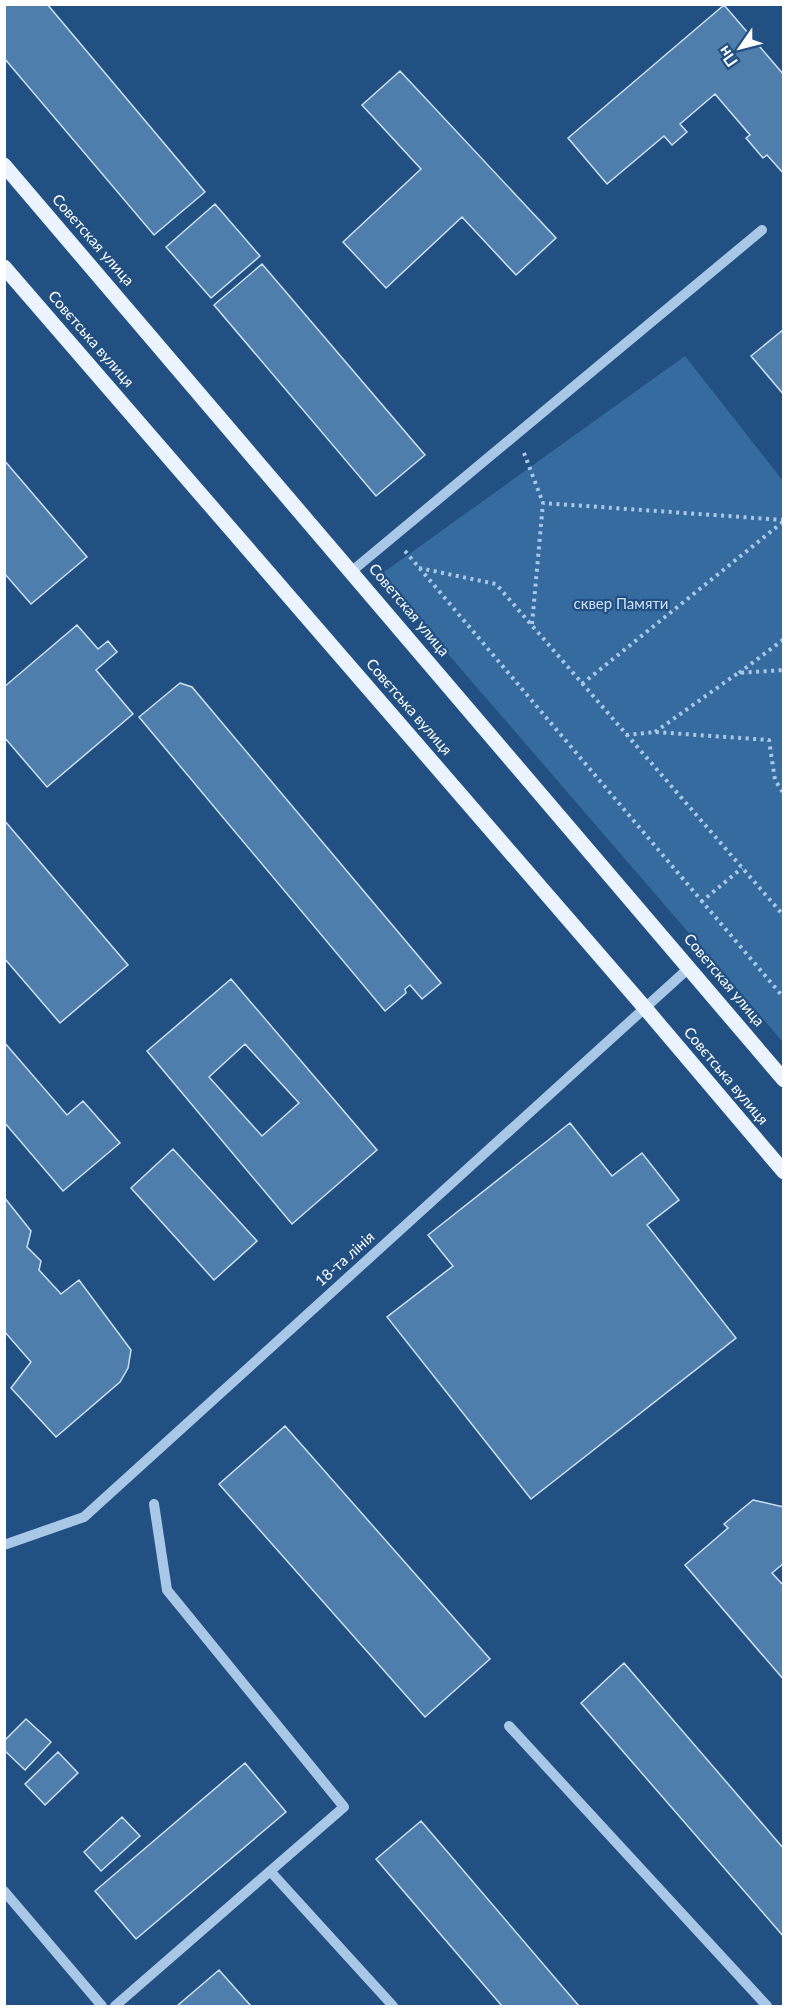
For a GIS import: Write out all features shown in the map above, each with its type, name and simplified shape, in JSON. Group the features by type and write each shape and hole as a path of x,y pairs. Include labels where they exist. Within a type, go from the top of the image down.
{"main road":[{"name":"Советская улица","path":"4,165 690,967 783,1080"},
{"name":"Совєтська вулиця","path":"4,267 645,1008 783,1172"}],"street":[{"path":"352,571 762,230"},
{"name":"18-та лінія","path":"4,1545 84,1517 690,967"},
{"path":"115,2007 344,1806 167,1590 154,1504"},
{"path":"509,1726 767,2007"},
{"path":"270,1871 393,2007"},
{"path":"4,1891 102,2007"}],"path":[{"path":"517,434 543,503 532,625"},
{"path":"543,503 783,521"},
{"path":"582,684 783,521"},
{"path":"394,536 417,567 783,998"},
{"path":"417,567 496,584 783,916"},
{"path":"655,732 783,639"},
{"path":"738,673 783,670"},
{"path":"626,735 655,732 769,740 775,780 783,794"},
{"path":"701,902 742,868"}],"green space":[{"name":"сквер Памяти","path":"685,356 783,481 783,1042 380,575"}],"building":[{"path":"4,4 47,4 205,192 154,235 4,58"},
{"path":"724,5 784,75 784,174 767,155 763,158 746,138 750,135 715,94 680,124 687,132 672,145 664,136 607,184 568,138"},
{"path":"400,71 556,238 516,275 462,217 386,288 343,242 421,169 362,105"},
{"path":"215,204 260,256 211,298 166,247"},
{"path":"262,264 425,455 376,496 214,305"},
{"path":"784,329 784,395 751,356"},
{"path":"4,460 87,557 31,604 4,573"},
{"path":"77,625 98,649 108,641 117,652 96,670 133,714 47,787 4,737 4,687"},
{"path":"180,683 192,687 441,983 422,999 410,985 405,989 406,993 385,1011 139,717"},
{"path":"4,820 128,965 60,1023 4,958"},
{"path":"231,979 377,1150 292,1224 147,1051","holes":["245,1044 299,1103 262,1136 209,1077"]},
{"path":"4,1042 67,1115 83,1101 120,1143 63,1191 4,1122"},
{"path":"570,1123 612,1176 642,1153 679,1200 647,1225 736,1338 531,1499 387,1317 453,1266 428,1235"},
{"path":"173,1149 257,1241 214,1280 131,1188"},
{"path":"4,1197 31,1231 27,1247 41,1261 39,1270 61,1294 79,1280 131,1350 128,1368 120,1382 56,1437 11,1388 31,1362 4,1331"},
{"path":"285,1426 490,1659 425,1717 219,1484"},
{"path":"753,1500 784,1507 784,1563 772,1573 784,1586 784,1680 685,1565 728,1528 724,1524"},
{"path":"624,1663 784,1849 784,1937 581,1703"},
{"path":"26,1719 51,1742 25,1770 4,1750 4,1741"},
{"path":"58,1752 78,1773 45,1805 25,1784"},
{"path":"245,1763 286,1812 136,1939 95,1891"},
{"path":"122,1817 140,1836 101,1871 84,1852"},
{"path":"421,1821 579,2006 502,2006 376,1859"},
{"path":"219,1970 251,2006 177,2006"}]}
